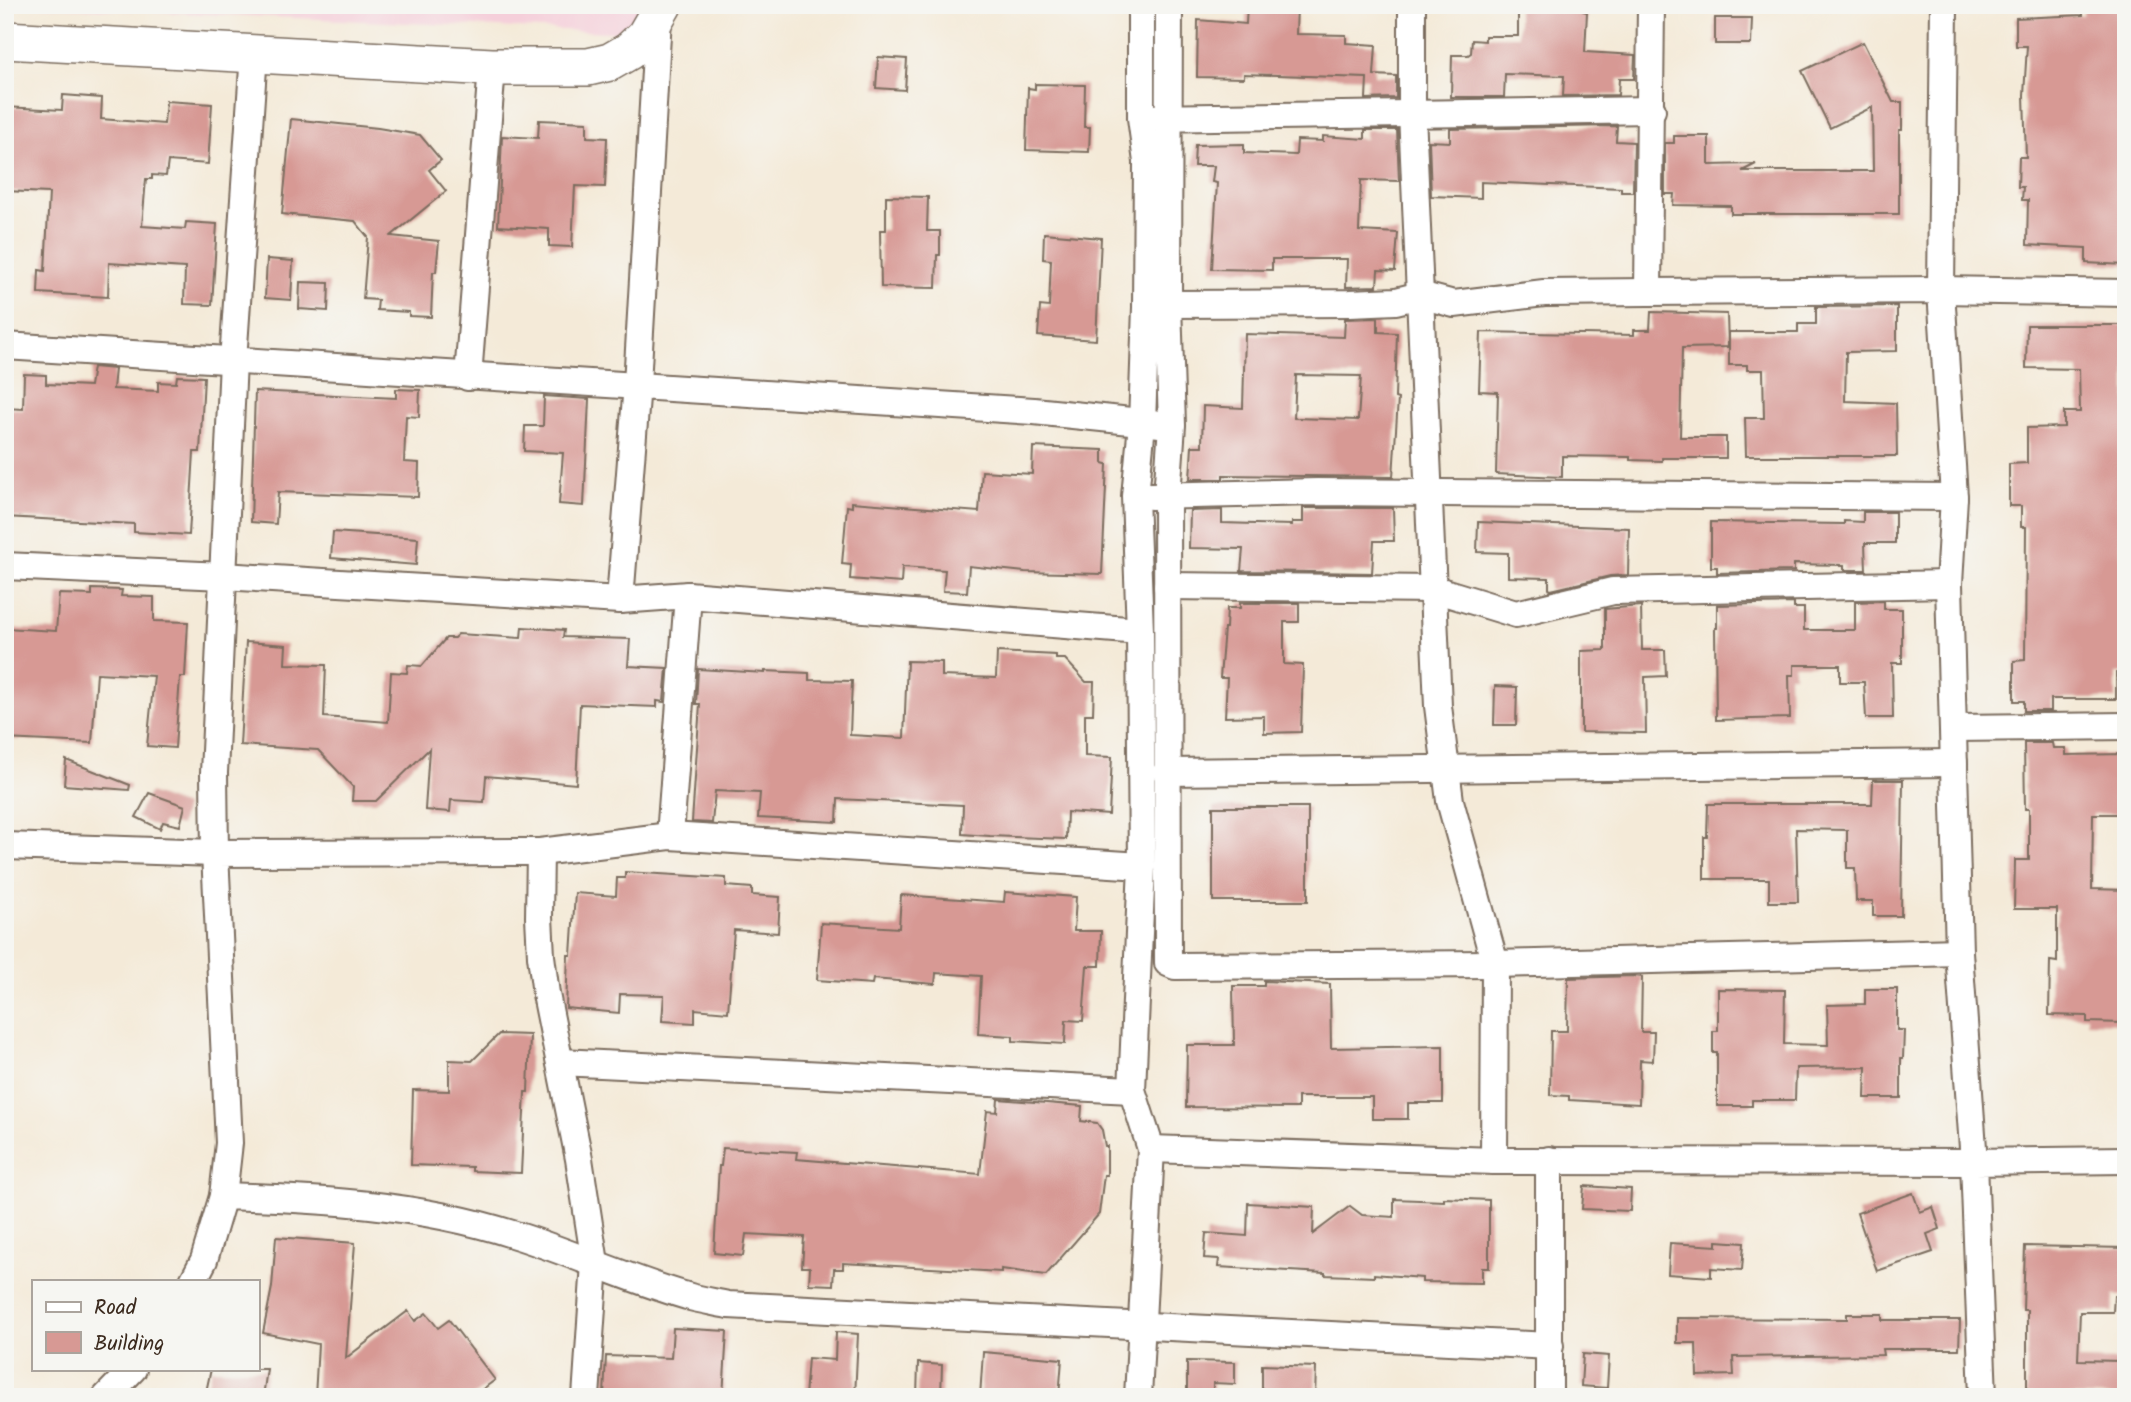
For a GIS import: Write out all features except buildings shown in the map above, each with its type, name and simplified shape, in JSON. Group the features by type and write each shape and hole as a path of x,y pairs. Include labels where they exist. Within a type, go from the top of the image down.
{"street":[{"path":"1139,1397 1151,1149 1132,1090 1142,866 1140,631 1135,496 1142,424 1146,307 1147,162 1141,118 1141,5"},
{"path":"1168,5 1168,304 1172,425 1167,496 1168,964 1495,964 1959,952"},
{"path":"1412,5 1412,113 1438,706 1444,768 1457,833 1495,964 1494,1161"},
{"path":"1648,292 1651,5"},
{"path":"1944,5 1941,290 1954,497 1950,584 1959,952 1974,1162 1983,1397"},
{"path":"5,40 492,67 588,67 610,62 629,51 645,36 661,11"},
{"path":"620,600 661,11"},
{"path":"194,1280 204,1260 223,1196 229,1143 215,853 214,773 233,361 254,53"},
{"path":"468,377 492,67"},
{"path":"1141,118 1652,110"},
{"path":"1168,304 1350,303 1395,301 1420,295 1454,304 1544,293 1941,290 2126,293"},
{"path":"5,346 468,377 637,384 1034,411 1172,425"},
{"path":"1135,496 1317,492 1954,497"},
{"path":"5,566 620,600 688,595 1140,631"},
{"path":"1167,586 1434,589 1516,614 1613,591 1950,584"},
{"path":"670,835 688,595"},
{"path":"1954,728 2126,726"},
{"path":"1166,772 1210,774 1444,768 1954,763"},
{"path":"5,846 215,853 540,852 670,835 1142,866"},
{"path":"540,852 541,956 579,1159 595,1263 586,1397"},
{"path":"559,1062 1132,1090"},
{"path":"1151,1149 1494,1161 2126,1160"},
{"path":"1549,1160 1549,1397"},
{"path":"223,1196 361,1204 441,1214 511,1233 687,1297 729,1304 1550,1346"},
{"path":"106,1397 132,1370"}],"shaded area":[{"path":"5,5 655,5 654,34"}]}
